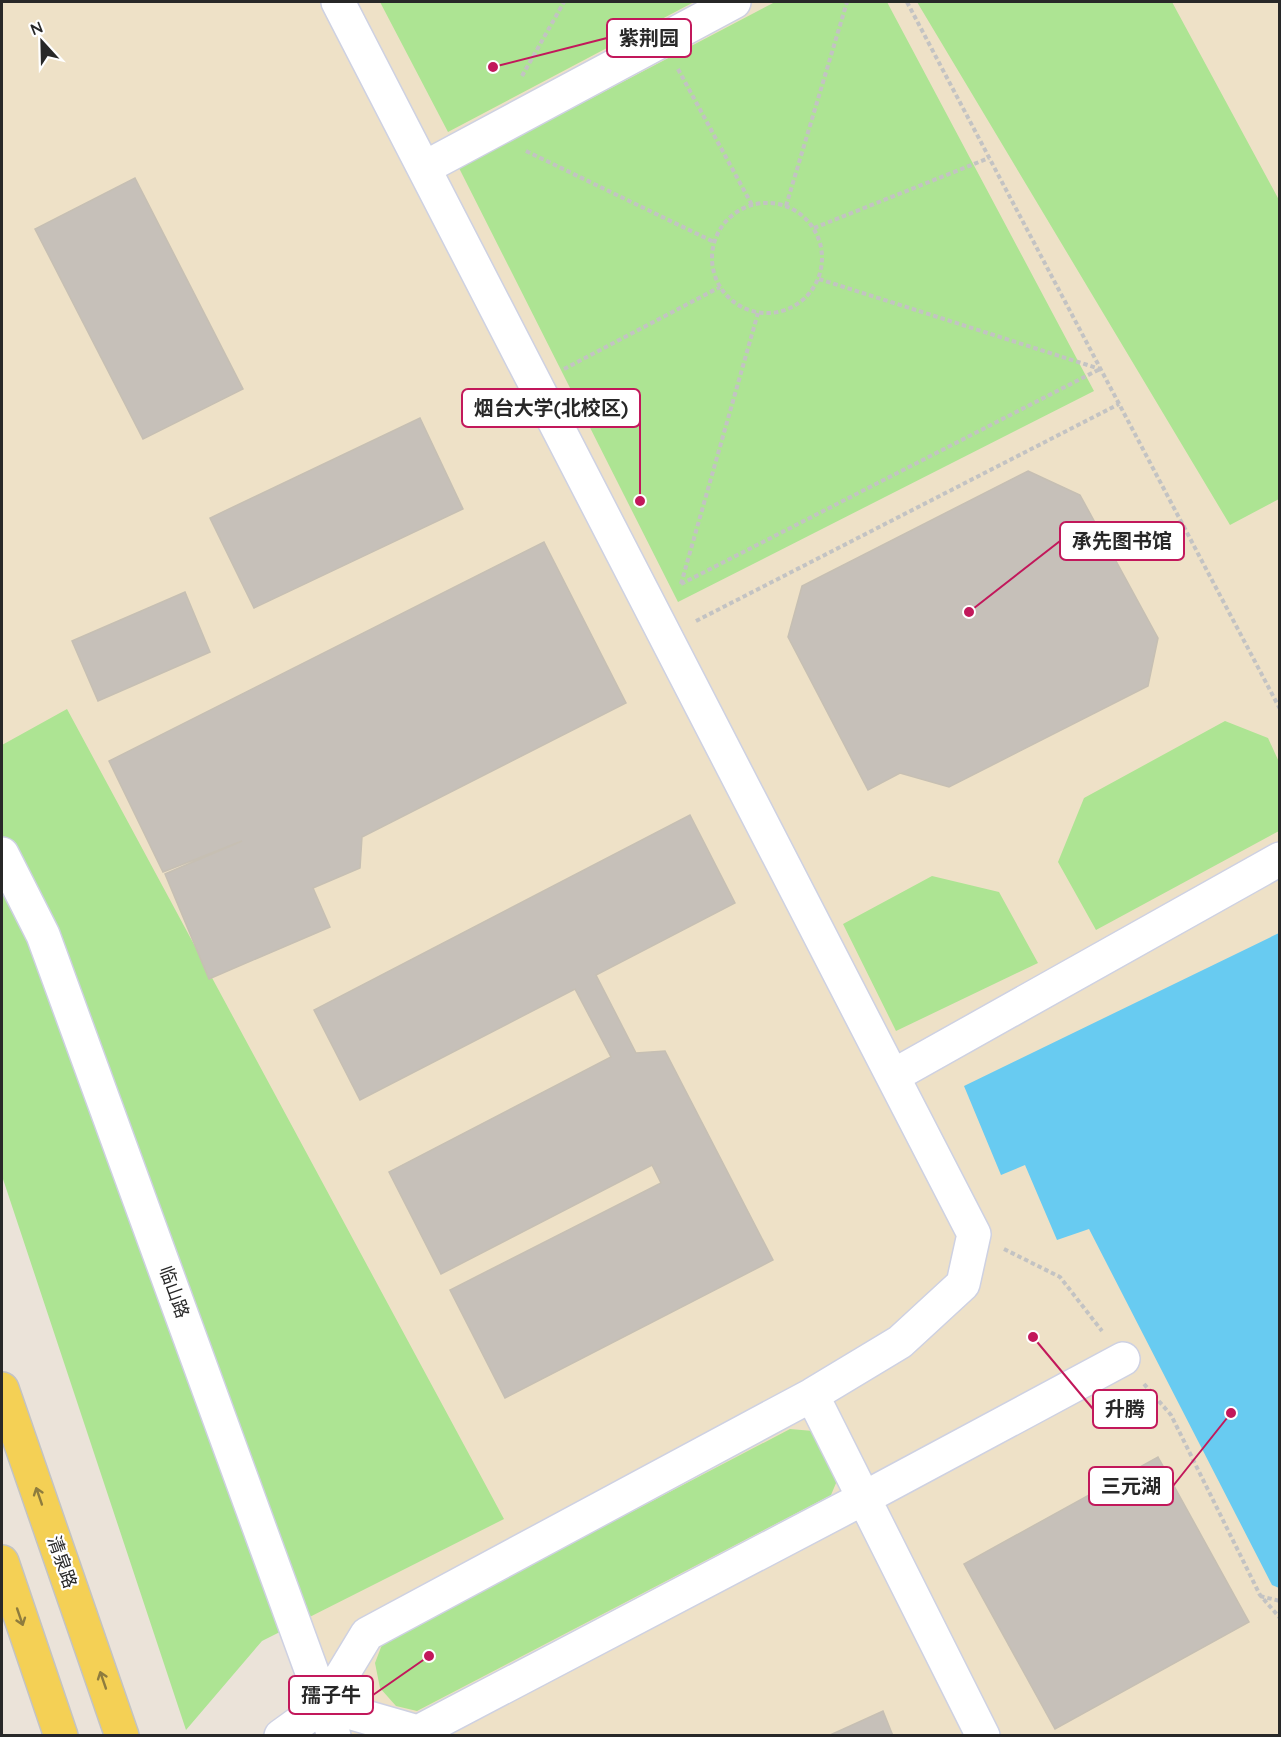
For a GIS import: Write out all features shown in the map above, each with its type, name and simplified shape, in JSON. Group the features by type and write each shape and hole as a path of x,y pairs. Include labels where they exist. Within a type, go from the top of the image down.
{"main road":[{"name":"清泉路","path":"2,1389 122,1736"},
{"path":"2,1562 61,1736"}],"lane":[{"path":"329,1720 367,1634 812,1395 900,1341 963,1284 974,1234 338,2"},
{"path":"424,168 734,2"},
{"name":"临山路","path":"2,854 43,934 329,1720"},
{"path":"893,1076 1280,859"},
{"path":"281,1736 329,1720 418,1732 1124,1359"},
{"path":"812,1395 983,1736"}],"path":[{"path":"518,82 564,2"},
{"path":"786,206 847,2"},
{"path":"907,2 1280,710"},
{"path":"662,40 752,205"},
{"path":"489,133 714,242"},
{"path":"814,228 989,158"},
{"path":"769,203 786,206 802,215 814,228 821,244 823,262 819,279 810,294 795,306 777,313 758,313 741,307 720,287 712,261 714,242 723,225 735,213 752,205 769,203"},
{"path":"819,279 1100,369"},
{"path":"536,384 720,287"},
{"path":"666,637 758,313"},
{"path":"681,584 1100,369"},
{"path":"666,637 1119,404"},
{"path":"974,1234 1060,1277 1171,1415 1260,1595 1280,1618"},
{"path":"1260,1595 1280,1601"}],"shaded area":[{"path":"2,2 1279,2 1279,1735 322,1735 279,1597 2,1000"}],"green space":[{"path":"380,2 694,2 448,132"},
{"path":"775,2 887,2 1094,391 678,602 459,168"},
{"path":"917,2 1172,2 1279,200 1279,499 1230,525"},
{"path":"67,709 504,1519 262,1641 186,1730 2,1176 2,745"},
{"path":"1225,721 1268,738 1279,762 1279,831 1096,930 1058,862 1084,798"},
{"path":"932,876 999,892 1038,963 896,1031 843,924"},
{"path":"790,1429 813,1431 839,1476 831,1495 417,1711 396,1706 380,1688 375,1663 383,1642"}],"water":[{"path":"1279,933 1279,1588 1272,1585 1089,1229 1057,1240 1025,1165 1001,1175 964,1086"}],"building":[{"path":"135,178 243,389 143,439 35,229"},
{"path":"420,418 463,509 254,608 210,518"},
{"path":"1028,471 1080,495 1158,638 1148,686 949,787 900,773 868,790 788,637 802,586"},
{"path":"544,542 626,703 362,837 360,868 313,888 330,927 209,979 165,874 242,841 163,872 109,761"},
{"path":"185,592 210,652 98,701 72,641"},
{"path":"690,815 735,903 596,975 636,1053 665,1051 773,1260 505,1398 450,1290 661,1183 652,1165 441,1274 389,1172 611,1057 575,989 360,1100 314,1010"},
{"path":"1158,1457 1249,1622 1055,1729 964,1564"},
{"path":"883,1711 893,1736 828,1736"}],"place":[{"name":"紫荆园","path":"493,67"},
{"name":"烟台大学(北校区)","path":"640,501"},
{"name":"承先图书馆","path":"969,612"},
{"name":"升腾","path":"1033,1337"},
{"name":"三元湖","path":"1231,1413"},
{"name":"孺子牛","path":"429,1656"}]}
